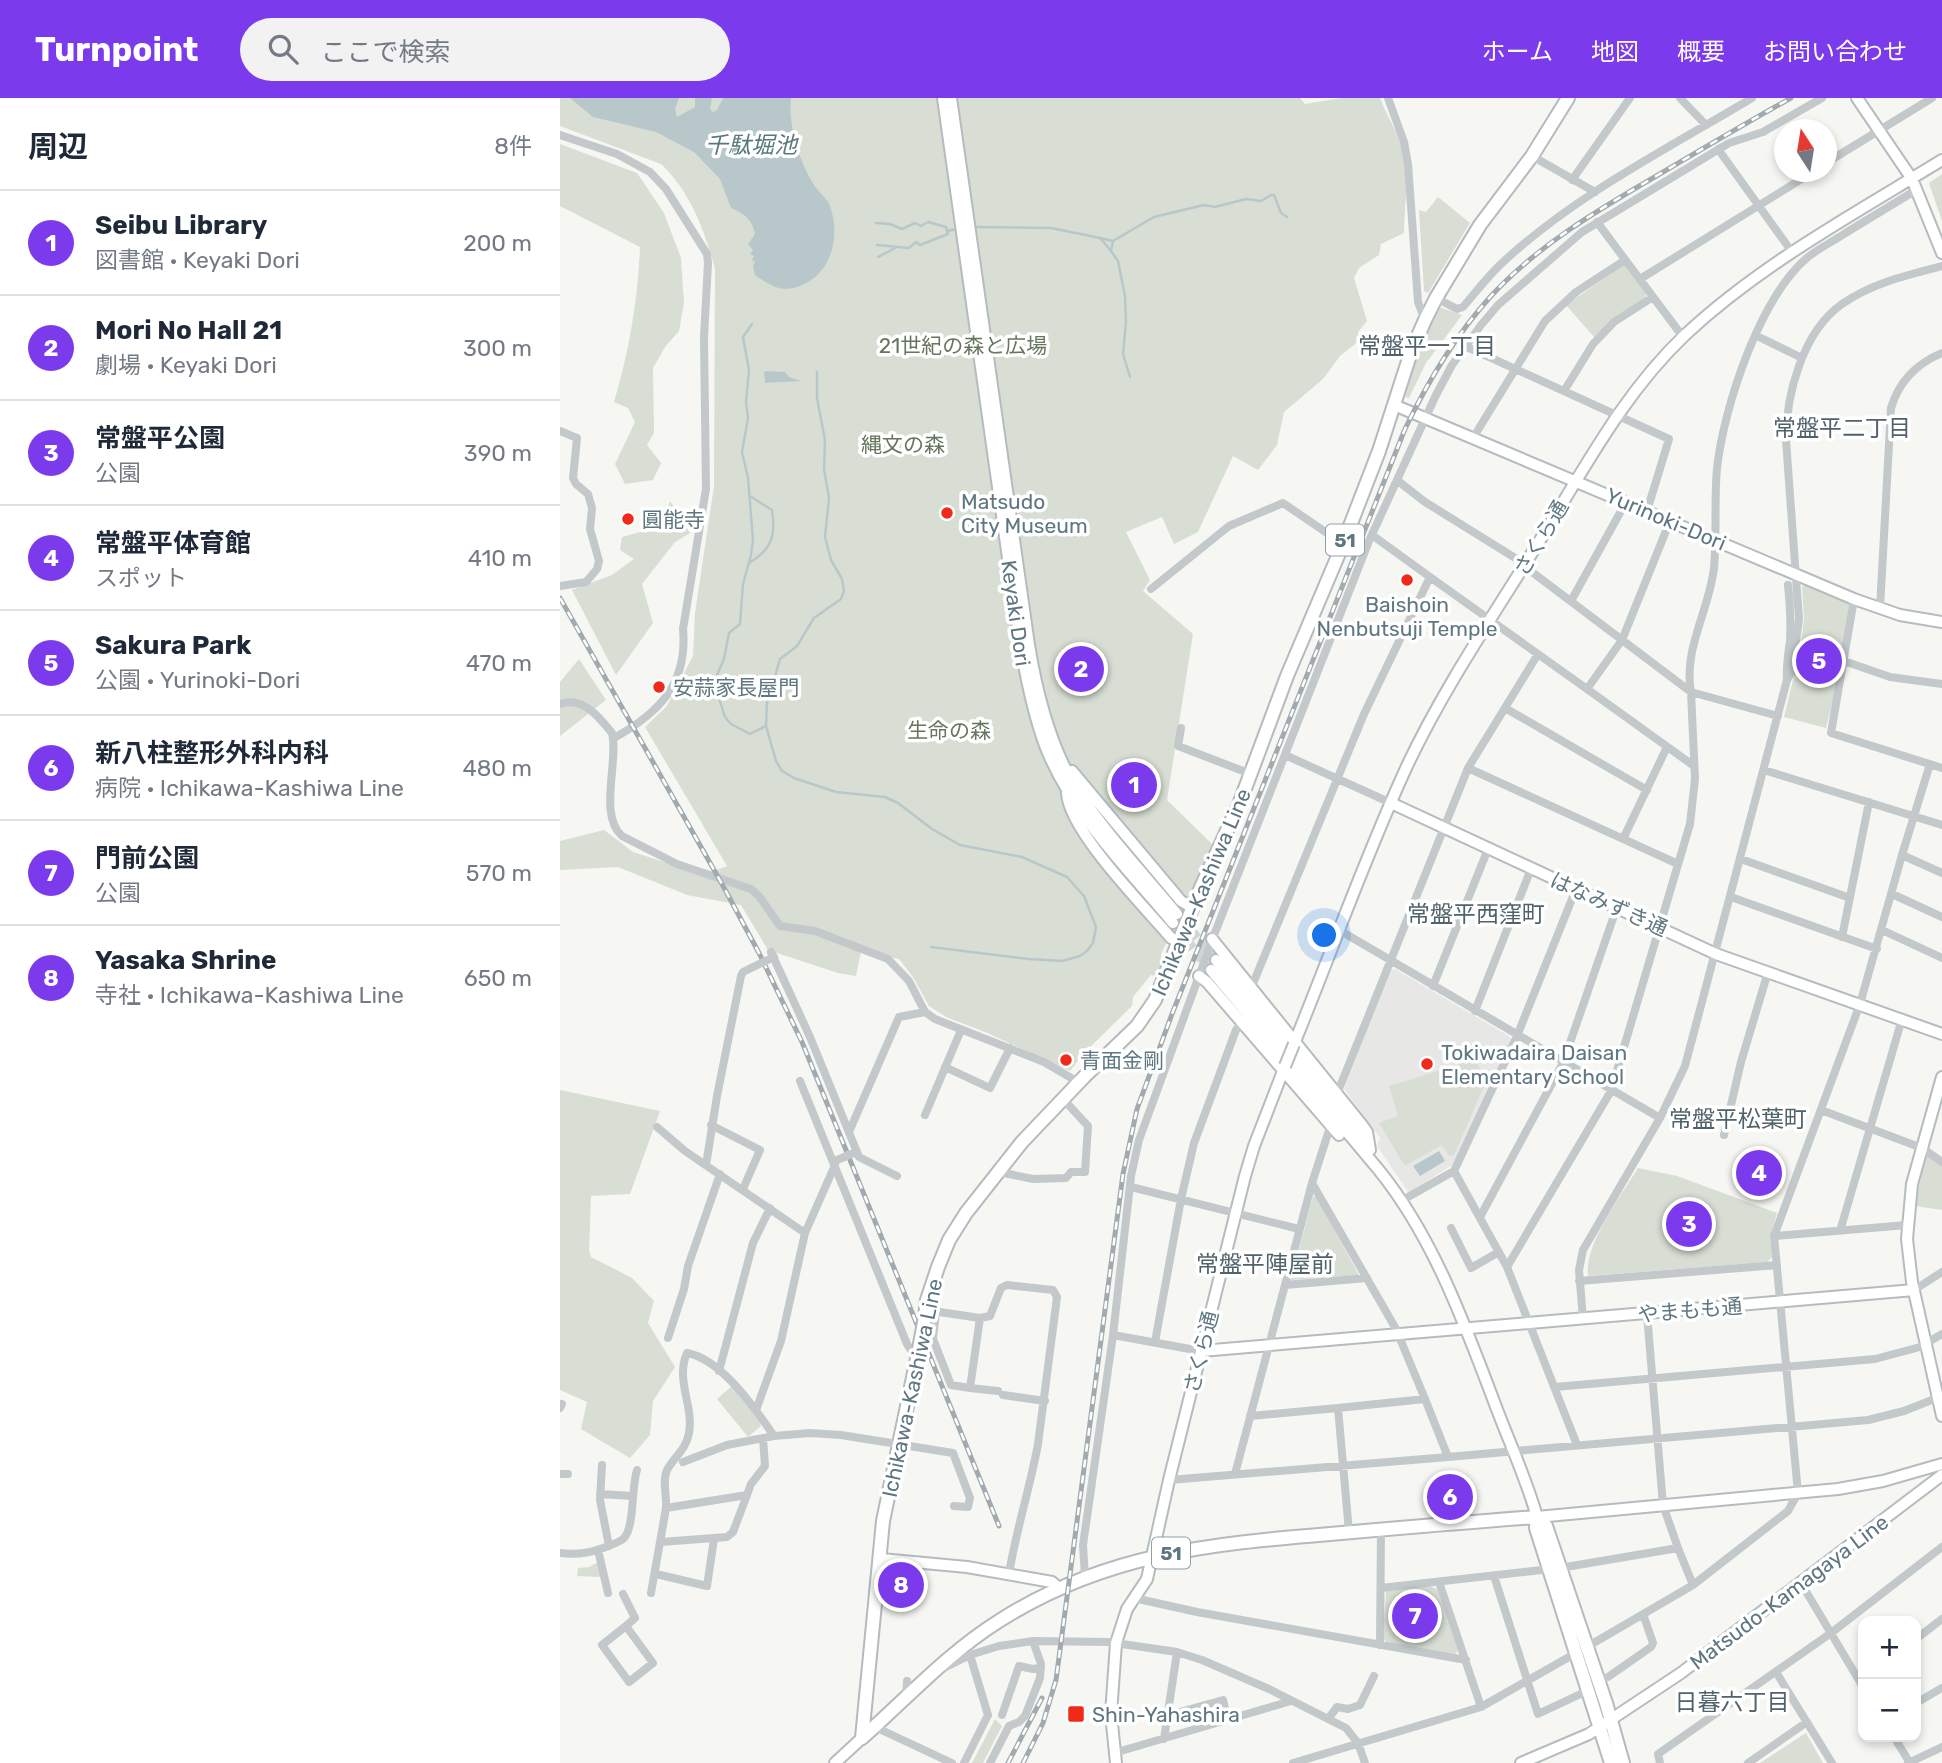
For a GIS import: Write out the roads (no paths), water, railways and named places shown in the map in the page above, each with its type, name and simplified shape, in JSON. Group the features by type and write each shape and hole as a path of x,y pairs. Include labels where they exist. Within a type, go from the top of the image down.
{"main road":[{"name":"Ichikawa-Kashiwa Line","path":"862,1738 883,1521 938,1267 956,1227 1022,1142 1147,1013 1162,985 1251,774 1287,676 1343,544 1379,451 1411,352 1436,298 1480,225 1532,156 1568,98"},
{"name":"51","path":"862,1738 965,1646 998,1621 1085,1577 1151,1557 1240,1542 1536,1517"},
{"path":"1536,1517 1536,1528 1555,1569 1605,1723 1623,1763"},
{"path":"1605,1723 1611,1763"}],"street":[{"name":"Keyaki Dori","path":"943,98 950,115"},
{"name":"Keyaki Dori","path":"951,98 950,115 1025,672 1046,748 1071,787"},
{"path":"1388,98 1404,142 1408,164 1418,302 1426,320"},
{"path":"1572,180 1630,98"},
{"path":"1680,98 1706,125"},
{"path":"1436,298 1457,309 1463,307 1501,264 1559,216 1752,98"},
{"path":"1085,1577 1083,1545 1139,1140 1212,939 1372,535 1452,365 1481,325 1515,288 1597,222 1718,149 1763,132 1822,98"},
{"path":"1857,98 1914,184 1942,253"},
{"path":"1837,156 1932,98"},
{"path":"560,135 617,154 658,178 702,245 708,262 704,337 706,489 683,629 685,649 662,704 640,723 614,738"},
{"path":"1718,149 1792,252"},
{"path":"1532,156 1595,192"},
{"name":"さくら通","path":"1115,1758 1111,1714 1116,1643 1121,1624 1147,1579 1169,1480 1254,1146 1391,803 1426,729 1617,415 1683,337 1727,298 1792,252 1914,184 1942,160"},
{"path":"1640,279 1796,182"},
{"path":"1507,1268 1611,1091 1678,864 1694,802 1695,766 1689,678 1691,652 1712,581 1717,469 1723,432 1738,378 1780,287 1799,266 1810,255 1914,184"},
{"path":"1597,222 1683,337"},
{"path":"1473,438 1535,335 1559,306 1625,260"},
{"path":"1583,1319 1579,1270 1588,1238 1660,1118 1685,1066 1787,680 1793,670 1799,619 1786,412 1802,358 1825,321 1840,305 1882,283 1942,266"},
{"path":"1564,391 1593,344 1614,322 1653,297"},
{"name":"Keyaki Dori","path":"979,320 1033,670 1041,706 1071,787"},
{"path":"1757,336 1802,358"},
{"path":"1465,346 1668,439 1647,511"},
{"path":"1880,608 1891,408 1895,395 1914,370 1923,362 1942,353"},
{"name":"Yurinoki-Dori","path":"1394,405 1854,599 1919,619 1942,622"},
{"path":"560,431 578,438 573,478 588,494 592,508 590,529 599,561 592,577 586,582 560,586"},
{"path":"1398,481 1425,502 1525,565 1691,692 1778,716"},
{"path":"1571,601 1626,502"},
{"path":"1151,589 1229,526 1283,503 1343,544"},
{"path":"1587,689 1622,640 1670,521"},
{"path":"1372,535 1695,766"},
{"path":"1252,986 1364,714 1430,577"},
{"path":"1787,680 1790,622 1788,585"},
{"path":"1854,599 1831,733 1942,768"},
{"path":"1337,1094 1468,768 1538,654"},
{"path":"1844,661 1890,677 1942,684"},
{"path":"560,704 568,701 583,705 597,715 612,733 611,814 613,825 618,832 677,863 751,888 780,926 815,931 888,959 909,981 925,1012 945,1024 1044,1062 1079,1082"},
{"path":"1505,708 1647,790"},
{"path":"1181,728 1178,746 1251,774"},
{"path":"1623,839 1667,747"},
{"name":"はなみずき通","path":"1285,755 1716,954 1942,1034"},
{"path":"1064,764 1074,772 1181,901 1193,908"},
{"path":"1293,1763 1481,1707 1693,1584 1788,1511 1798,1493 1774,1236 1860,1004 1930,764"},
{"path":"1468,768 1678,864"},
{"path":"1764,770 1942,825"},
{"path":"1071,787 1095,831 1175,919"},
{"path":"1071,787 1071,813 1088,839 1171,938 1179,942"},
{"path":"1842,937 1869,802"},
{"path":"1433,986 1488,849"},
{"path":"1902,855 1942,873"},
{"path":"1741,859 1850,898"},
{"path":"1475,1011 1531,869"},
{"path":"1402,1201 1454,1171 1517,1036 1576,889"},
{"path":"1892,894 1942,917"},
{"path":"1731,897 1877,949"},
{"path":"1480,1217 1563,1063 1617,907"},
{"path":"1339,930 1660,1118"},
{"path":"1882,930 1942,958"},
{"path":"1212,939 1367,1132 1370,1150 1378,1169"},
{"path":"706,1165 711,1125 741,976 743,972 773,955 810,1037 855,1152 859,1157 897,1176"},
{"path":"1370,1150 1214,965 1402,1201 1446,1282 1466,1329 1536,1517 1859,1486 1942,1464"},
{"path":"1724,1135 1741,1062 1768,972"},
{"path":"1199,976 1284,1068 1355,1154 1378,1169"},
{"path":"849,1132 899,1017 925,1012"},
{"path":"1840,1231 1902,1019"},
{"path":"1155,1342 1194,1143 1236,1030 1242,1022"},
{"path":"925,1115 961,1030"},
{"path":"945,1067 990,1088 1010,1048"},
{"path":"1942,1077 1939,1097 1912,1184 1907,1225 1908,1255 1914,1290 1940,1397 1942,1416"},
{"path":"800,1081 907,1344 918,1354"},
{"path":"999,1172 1033,1179 1066,1178 1071,1172 1085,1172 1088,1126 1063,1099"},
{"path":"1821,1110 1922,1148 1942,1161"},
{"path":"1235,1474 1299,1229 1331,1124"},
{"path":"711,1125 760,1150 743,1189"},
{"path":"657,1127 685,1152 805,1233"},
{"path":"756,1410 781,1341 805,1233 835,1162 855,1152"},
{"path":"1454,1171 1507,1268 1577,1445"},
{"path":"668,1338 684,1289 688,1266 720,1174"},
{"path":"1312,1183 1399,1335 1448,1457"},
{"path":"1131,1187 1299,1229"},
{"path":"719,1371 752,1243 770,1208"},
{"path":"1774,1236 1907,1225"},
{"path":"1451,1228 1471,1268 1499,1252"},
{"path":"1579,1281 1777,1265"},
{"path":"1914,1290 1942,1272"},
{"path":"1285,1285 1367,1278"},
{"path":"1009,1574 1015,1534 1034,1468 1045,1401 1056,1293 1053,1290 1007,1285 1001,1288 993,1313 988,1317 929,1313 933,1339 951,1385 1045,1401"},
{"name":"やまもも通","path":"1201,1351 1914,1290"},
{"path":"1647,1314 1663,1505 1693,1584"},
{"path":"970,1388 980,1318"},
{"path":"1555,1387 1875,1359 1906,1352 1942,1334"},
{"path":"1113,1335 1201,1351"},
{"path":"652,1593 666,1507 667,1471 681,1452 689,1433 689,1415 683,1385 683,1362 687,1353 719,1371 756,1410 774,1436"},
{"path":"1169,1480 1868,1420 1904,1411 1940,1397"},
{"path":"1250,1416 1425,1399"},
{"path":"1338,1408 1349,1532"},
{"path":"683,1462 727,1445 774,1436 810,1433 841,1435 953,1453 970,1498 968,1507 954,1506"},
{"path":"661,1542 714,1539 727,1537 733,1532 751,1483 765,1466 763,1438"},
{"path":"602,1465 600,1494 608,1546"},
{"path":"560,1553 576,1554 598,1550 623,1539 629,1532 637,1470"},
{"name":"Matsudo-Kamagaya Line","path":"1521,1763 1541,1760 1605,1723 1681,1673 1942,1475"},
{"path":"600,1494 632,1496"},
{"path":"666,1507 747,1494"},
{"path":"1380,1645 1381,1530"},
{"path":"656,1574 707,1586 714,1539"},
{"path":"1660,1763 1658,1754 1831,1633 1942,1547"},
{"path":"1381,1588 1555,1569 1678,1548"},
{"path":"598,1550 608,1593"},
{"path":"881,1559 1009,1574 1052,1582 1059,1588"},
{"path":"892,1575 912,1566 916,1561"},
{"path":"1493,1576 1538,1714 1608,1677 1651,1647 1653,1643 1643,1614"},
{"path":"1439,1581 1481,1707"},
{"path":"1801,1583 1860,1679"},
{"path":"624,1594 635,1618 603,1645 629,1682 653,1663 626,1626"},
{"path":"1134,1598 1197,1612 1466,1660"},
{"path":"1921,1635 1942,1619"},
{"path":"928,1678 970,1655 999,1646 1033,1641 1116,1643 1177,1652 1202,1660 1346,1728 1358,1743 1365,1763"},
{"path":"1009,1726 1019,1723 1025,1716 1040,1678 1040,1657 1033,1641"},
{"path":"1164,1739 1177,1652"},
{"path":"970,1655 988,1715"},
{"path":"1002,1715 1017,1668 1041,1668"},
{"path":"1776,1672 1832,1763"},
{"path":"1328,1719 1337,1707 1348,1709 1360,1705 1374,1676"},
{"path":"906,1698 907,1681"},
{"path":"1921,1700 1942,1688"},
{"path":"1169,1715 1223,1700 1228,1720"},
{"path":"1115,1758 1164,1739 1291,1701"},
{"path":"964,1763 988,1715 994,1712 1007,1718 1009,1726 990,1763"},
{"path":"1748,1763 1807,1722"},
{"path":"874,1727 952,1763"},
{"path":"835,1763 862,1738"},
{"path":"1897,1742 1909,1763 1942,1747"}],"water":[{"name":"千駄堀池","path":"570,98 679,98 675,109 677,117 695,107 695,98 712,98 710,109 713,112 723,98 791,98 791,120 799,154 814,185 829,203 833,216 834,238 829,259 817,276 800,286 786,289 762,280 755,275 755,262 752,260 754,256 750,254 753,250 748,244 755,234 752,224 744,215 731,208 720,179 694,152 656,132 593,117"},
{"path":"766,371 785,372 789,377 801,381 765,383"},
{"path":"1439,1151 1445,1161 1420,1176 1413,1166"}],"waterway":[{"path":"1076,233 1100,238 1111,251 1113,241 1154,217 1204,205 1215,207 1246,199 1261,201 1271,195 1274,195 1281,213 1287,217"},
{"path":"876,223 890,224 902,229 915,223 921,226 928,222 946,227 947,231"},
{"path":"974,227 1051,228 1075,233"},
{"path":"877,245 909,248 916,242 920,245 948,234 947,231 957,229"},
{"path":"1100,238 1113,241"},
{"path":"878,257 895,248"},
{"path":"1111,251 1118,261 1125,296 1123,354 1130,377"},
{"path":"752,324 743,337 749,370 746,402 748,418 742,452 748,478 753,540 743,584 740,624 729,633 724,659 714,682 725,717 731,724 750,734 766,726"},
{"path":"817,372 817,398 825,440 824,469 829,498 825,537 844,591 841,599 814,618 797,646 780,659 767,703 766,726 776,761 782,771 794,778 836,792 885,797 960,845 1022,857 1067,877 1084,896 1096,927 1093,943 1087,951 1062,961 931,947"},
{"path":"749,563 763,552 773,535 772,510 750,496"}],"tunnel":[{"path":"1181,919 1214,958"},
{"path":"1177,929 1209,968"}],"railway":[{"path":"1023,1763 1043,1723 1056,1680 1123,1174 1137,1109 1172,1014 1405,429 1454,343 1491,296 1528,260 1613,202 1791,98"},
{"path":"560,598 722,884 802,1042 999,1526"},
{"path":"1008,1763 1042,1698"}],"place":[{"name":"Matsudo City Museum","path":"947,513"},
{"name":"圓能寺","path":"628,519"},
{"name":"Baishoin Nenbutsuji Temple","path":"1407,580"},
{"name":"Sakura Park","path":"1819,661"},
{"name":"Mori No Hall 21","path":"1081,669"},
{"name":"安蒜家長屋門","path":"659,687"},
{"name":"Seibu Library","path":"1134,785"},
{"name":"青面金剛","path":"1066,1060"},
{"name":"Tokiwadaira Daisan Elementary School","path":"1427,1064"},
{"name":"常盤平体育館","path":"1759,1173"},
{"name":"常盤平公園","path":"1689,1224"},
{"name":"新八柱整形外科内科","path":"1450,1497"},
{"name":"Yasaka Shrine","path":"901,1585"},
{"name":"門前公園","path":"1415,1616"},
{"name":"Shin-Yahashira","path":"1076,1714"}],"district":[{"name":"常盤平一丁目","path":"1427,346"},
{"name":"常盤平二丁目","path":"1842,428"},
{"name":"常盤平西窪町","path":"1476,914"},
{"name":"常盤平松葉町","path":"1738,1119"},
{"name":"常盤平陣屋前","path":"1265,1264"},
{"name":"日暮六丁目","path":"1732,1702"}],"park label":[{"name":"21世紀の森と広場","path":"963,345"},
{"name":"縄文の森","path":"903,444"},
{"name":"生命の森","path":"949,730"}]}
